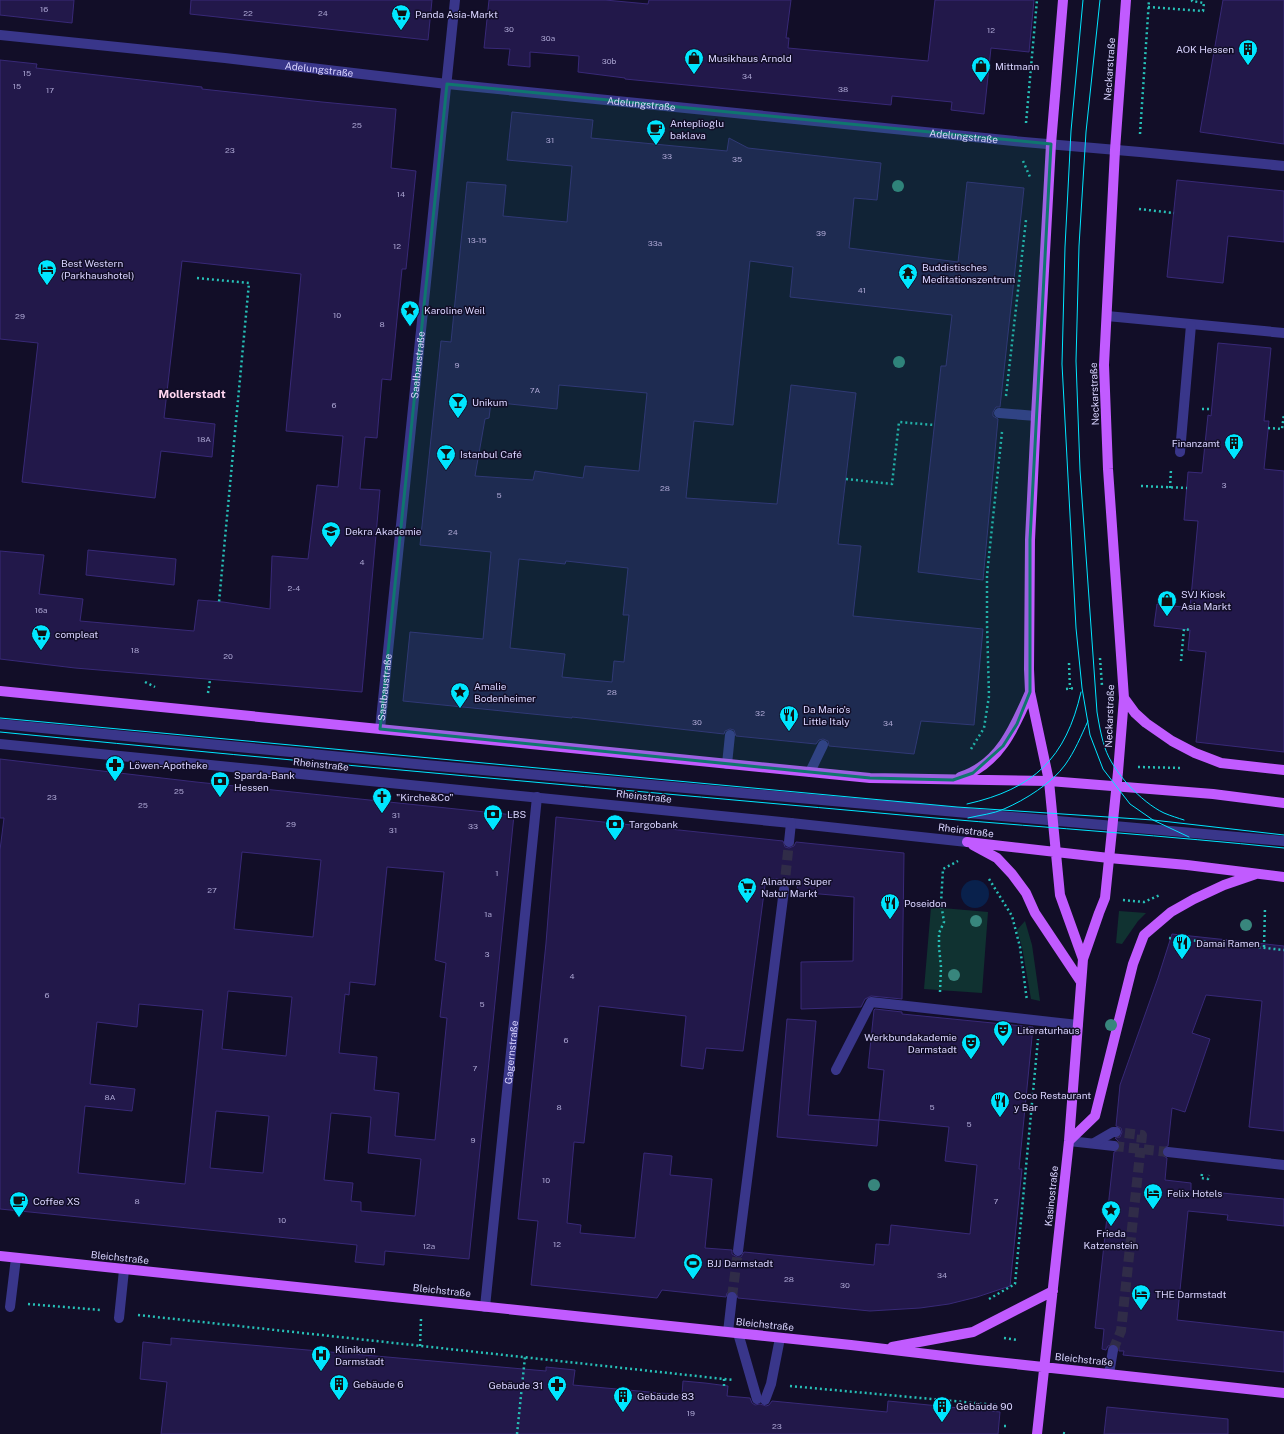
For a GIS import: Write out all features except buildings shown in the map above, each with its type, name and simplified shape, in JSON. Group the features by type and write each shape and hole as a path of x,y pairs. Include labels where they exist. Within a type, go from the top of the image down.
{"main road":[{"path":"1049,781 1030,692 1030,540 1051,144 1063,0"},
{"name":"Neckarstraße","path":"1112,826 1124,698 1108,469 1104,365 1115,150 1126,0"},
{"path":"0,691 870,778 1049,781 1213,794 1284,803"},
{"path":"953,780 973,773 1003,746 1016,724 1030,692"},
{"path":"1124,698 1134,713 1146,724 1172,741 1195,753 1221,763 1284,770"},
{"name":"Kasinostraße","path":"1049,781 1060,895 1083,959"},
{"name":"Kasinostraße","path":"1037,1434 1069,1141 1083,959 1105,898 1112,826"},
{"path":"967,842 997,858 1012,874 1026,893 1035,913 1081,982"},
{"name":"Rheinstraße","path":"967,842 1187,865 1284,877"},
{"path":"1069,1141 1095,1116 1133,964 1144,935 1171,912 1194,899 1224,885 1256,874"},
{"name":"Bleichstraße","path":"0,1256 738,1333 1284,1393"},
{"name":"Bleichstraße","path":"882,1349 973,1332 1053,1291"}],"street":[{"name":"Saalbaustraße","path":"380,729 455,0"},
{"name":"Adelungstraße","path":"0,35 224,58 447,84 1284,166"},
{"path":"1107,316 1284,333"},
{"path":"1180,452 1191,324"},
{"path":"1002,414 1036,416"},
{"name":"Rheinstraße","path":"0,724 442,766 1284,841"},
{"path":"727,764 730,735"},
{"name":"Rheinstraße","path":"0,744 537,797 967,842"},
{"path":"810,772 823,745"},
{"name":"Gagernstraße","path":"485,1307 537,797"},
{"path":"789,842 791,823"},
{"path":"738,1251 784,890"},
{"path":"836,1070 871,1002 1078,1025"},
{"path":"1094,1143 1113,1132 1116,1132"},
{"path":"1069,1141 1114,1146"},
{"path":"1168,1152 1284,1164"},
{"path":"10,1304 16,1258"},
{"path":"119,1315 124,1270"},
{"path":"728,1332 732,1297"},
{"path":"738,1333 752,1382 761,1399 771,1384 780,1338"},
{"path":"1109,1374 1113,1350"}],"path":[{"path":"1026,126 1037,0"},
{"path":"1140,134 1149,0"},
{"path":"1148,7 1203,11 1204,3 1192,2 1192,0"},
{"path":"1023,161 1030,178"},
{"path":"1140,209 1174,213"},
{"path":"970,750 984,728 989,696 987,575 1002,414 1027,215"},
{"path":"197,278 249,283 219,602"},
{"path":"1268,428 1282,429 1284,414"},
{"path":"846,479 892,484 898,422 934,425"},
{"path":"1140,486 1187,488"},
{"path":"1181,661 1184,629 1190,630"},
{"path":"1100,658 1102,686"},
{"path":"1069,664 1068,689 1075,688"},
{"path":"940,995 942,967 938,947 939,933 944,922 941,903 943,869 963,859"},
{"path":"987,876 1012,916 1020,947 1028,1007 1040,1026 1015,1284 989,1299"},
{"path":"1120,900 1144,902 1161,895"},
{"path":"1264,947 1265,908"},
{"path":"1171,938 1284,950"},
{"path":"1201,1178 1208,1179"},
{"path":"420,1346 422,1300"},
{"path":"10,1304 170,1319 752,1382"},
{"path":"1003,1338 1018,1340"},
{"path":"517,1434 525,1357"},
{"path":"724,1379 724,1386"},
{"path":"771,1384 997,1405"},
{"path":"1063,1433 1068,1434"}],"highlighted area":[{"path":"447,84 1051,144 1030,540 1030,692 1017,724 1003,746 973,773 953,780 870,778 380,729"}],"green space":[{"path":"931,907 988,912 982,993 924,989"},
{"path":"1119,911 1146,913 1138,921 1122,944 1116,943"},
{"path":"1025,921 1032,945 1040,1001 1031,999 1022,947 1017,930"}],"water":[{"path":"975,880 985,884 989,894 985,904 975,908 965,904 961,894 965,884"}],"tunnel":[{"path":"784,890 789,842"},
{"path":"1113,1350 1121,1331 1142,1135 1116,1132"},
{"path":"1114,1146 1168,1152"},
{"path":"732,1297 738,1251"}],"tram line":[{"path":"1083,0 1071,131 1065,247 1062,364 1076,628 1082,688 1090,735 1103,769 1130,804 1153,820 1189,837"},
{"path":"1100,0 1086,132 1079,246 1076,361 1080,470 1097,712 1105,748 1114,767 1121,776 1146,802 1164,813 1184,820"},
{"path":"967,804 991,798 1011,789 1029,779 1044,767 1056,752 1066,735 1075,715 1081,692"},
{"path":"0,718 957,807 1153,820 1284,835"},
{"path":"968,818 1000,811 1021,801 1046,784 1060,772 1069,760 1088,721"},
{"path":"0,732 234,755 1284,848"}],"place":[{"name":"Panda Asia-Markt","path":"401,31"},
{"name":"AOK Hessen","path":"1248,66"},
{"name":"Musikhaus Arnold","path":"694,75"},
{"name":"Mittmann","path":"981,83"},
{"name":"Anteplioĝlu baklava","path":"656,146"},
{"name":"Best Western (Parkhaushotel)","path":"47,286"},
{"name":"Buddistisches Meditationszentrum","path":"908,290"},
{"name":"Karoline Weil","path":"410,327"},
{"name":"Unikum","path":"458,419"},
{"name":"Finanzamt","path":"1234,460"},
{"name":"Istanbul Café","path":"446,471"},
{"name":"Dekra Akademie","path":"331,548"},
{"name":"SVJ Kiosk Asia Markt","path":"1167,617"},
{"name":"compleat","path":"41,651"},
{"name":"Amalie Bodenheimer","path":"460,709"},
{"name":"Da Mario's Little Italy","path":"789,732"},
{"name":"Löwen-Apotheke","path":"115,782"},
{"name":"Sparda-Bank Hessen","path":"220,798"},
{"name":"\"Kirche&Co\"","path":"382,814"},
{"name":"LBS","path":"493,831"},
{"name":"Targobank","path":"615,841"},
{"name":"Alnatura Super Natur Markt","path":"747,904"},
{"name":"Poseidon","path":"890,920"},
{"name":"Damai Ramen","path":"1182,960"},
{"name":"Literaturhaus","path":"1003,1047"},
{"name":"Werkbundakademie Darmstadt","path":"971,1060"},
{"name":"Coco Restaurant y Bar","path":"1000,1118"},
{"name":"Felix Hotels","path":"1153,1210"},
{"name":"Coffee XS","path":"19,1218"},
{"name":"Frieda Katzenstein","path":"1111,1227"},
{"name":"BJJ Darmstadt","path":"693,1280"},
{"name":"THE Darmstadt","path":"1141,1311"},
{"name":"Klinikum Darmstadt","path":"321,1372"},
{"name":"Gebäude 6","path":"339,1401"},
{"name":"Gebäude 31","path":"557,1402"},
{"name":"Gebäude 83","path":"623,1413"},
{"name":"Gebäude 90","path":"942,1423"}],"district":[{"name":"Mollerstadt","path":"192,394"}]}
